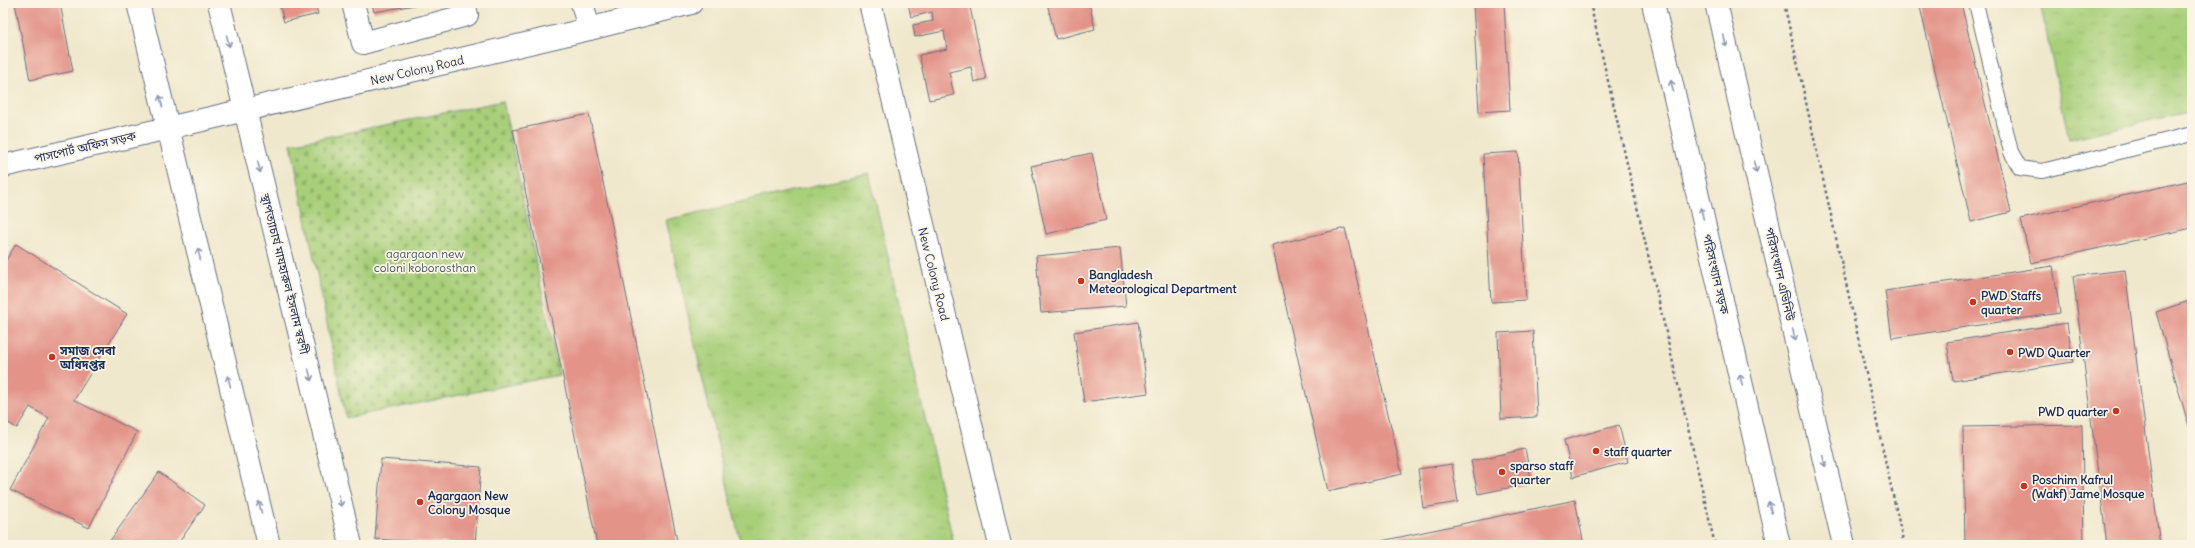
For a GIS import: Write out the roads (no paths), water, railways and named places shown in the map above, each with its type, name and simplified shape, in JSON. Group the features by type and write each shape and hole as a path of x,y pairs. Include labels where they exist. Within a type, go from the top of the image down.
{"street":[{"path":"138,3 270,545"},
{"name":"স্থাপত্যাচার্য মাযহারুল ইসলাম স্বরণী","path":"219,3 351,545"},
{"path":"353,3 363,43 466,15 464,3"},
{"path":"582,3 589,29"},
{"name":"New Colony Road","path":"168,128 589,29 691,3"},
{"name":"New Colony Road","path":"870,3 1000,545"},
{"name":"পরিসংখ্যান সড়ক","path":"1653,3 1779,545"},
{"name":"পরিসংখ্যান এভিনিউ","path":"1716,3 1844,545"},
{"name":"পাসপোর্ট অফিস সড়ক","path":"3,166 168,128"}],"lane":[{"path":"1976,3 2011,152 2020,168 2042,171 2192,134"}],"place":[{"name":"Bangladesh Meteorological Department","path":"1081,281"},
{"name":"PWD Staffs quarter","path":"1973,302"},
{"name":"PWD Quarter","path":"2010,352"},
{"name":"সমাজ সেবা অধিদপ্তর","path":"52,357"},
{"name":"PWD quarter","path":"2116,411"},
{"name":"staff quarter","path":"1596,451"},
{"name":"sparso staff quarter","path":"1502,472"},
{"name":"Poschim Kafrul (Wakf) Jame Mosque","path":"2024,486"},
{"name":"Agargaon New Colony Mosque","path":"420,502"}],"park label":[{"name":"agargaon new coloni koborosthan","path":"425,260"}]}
